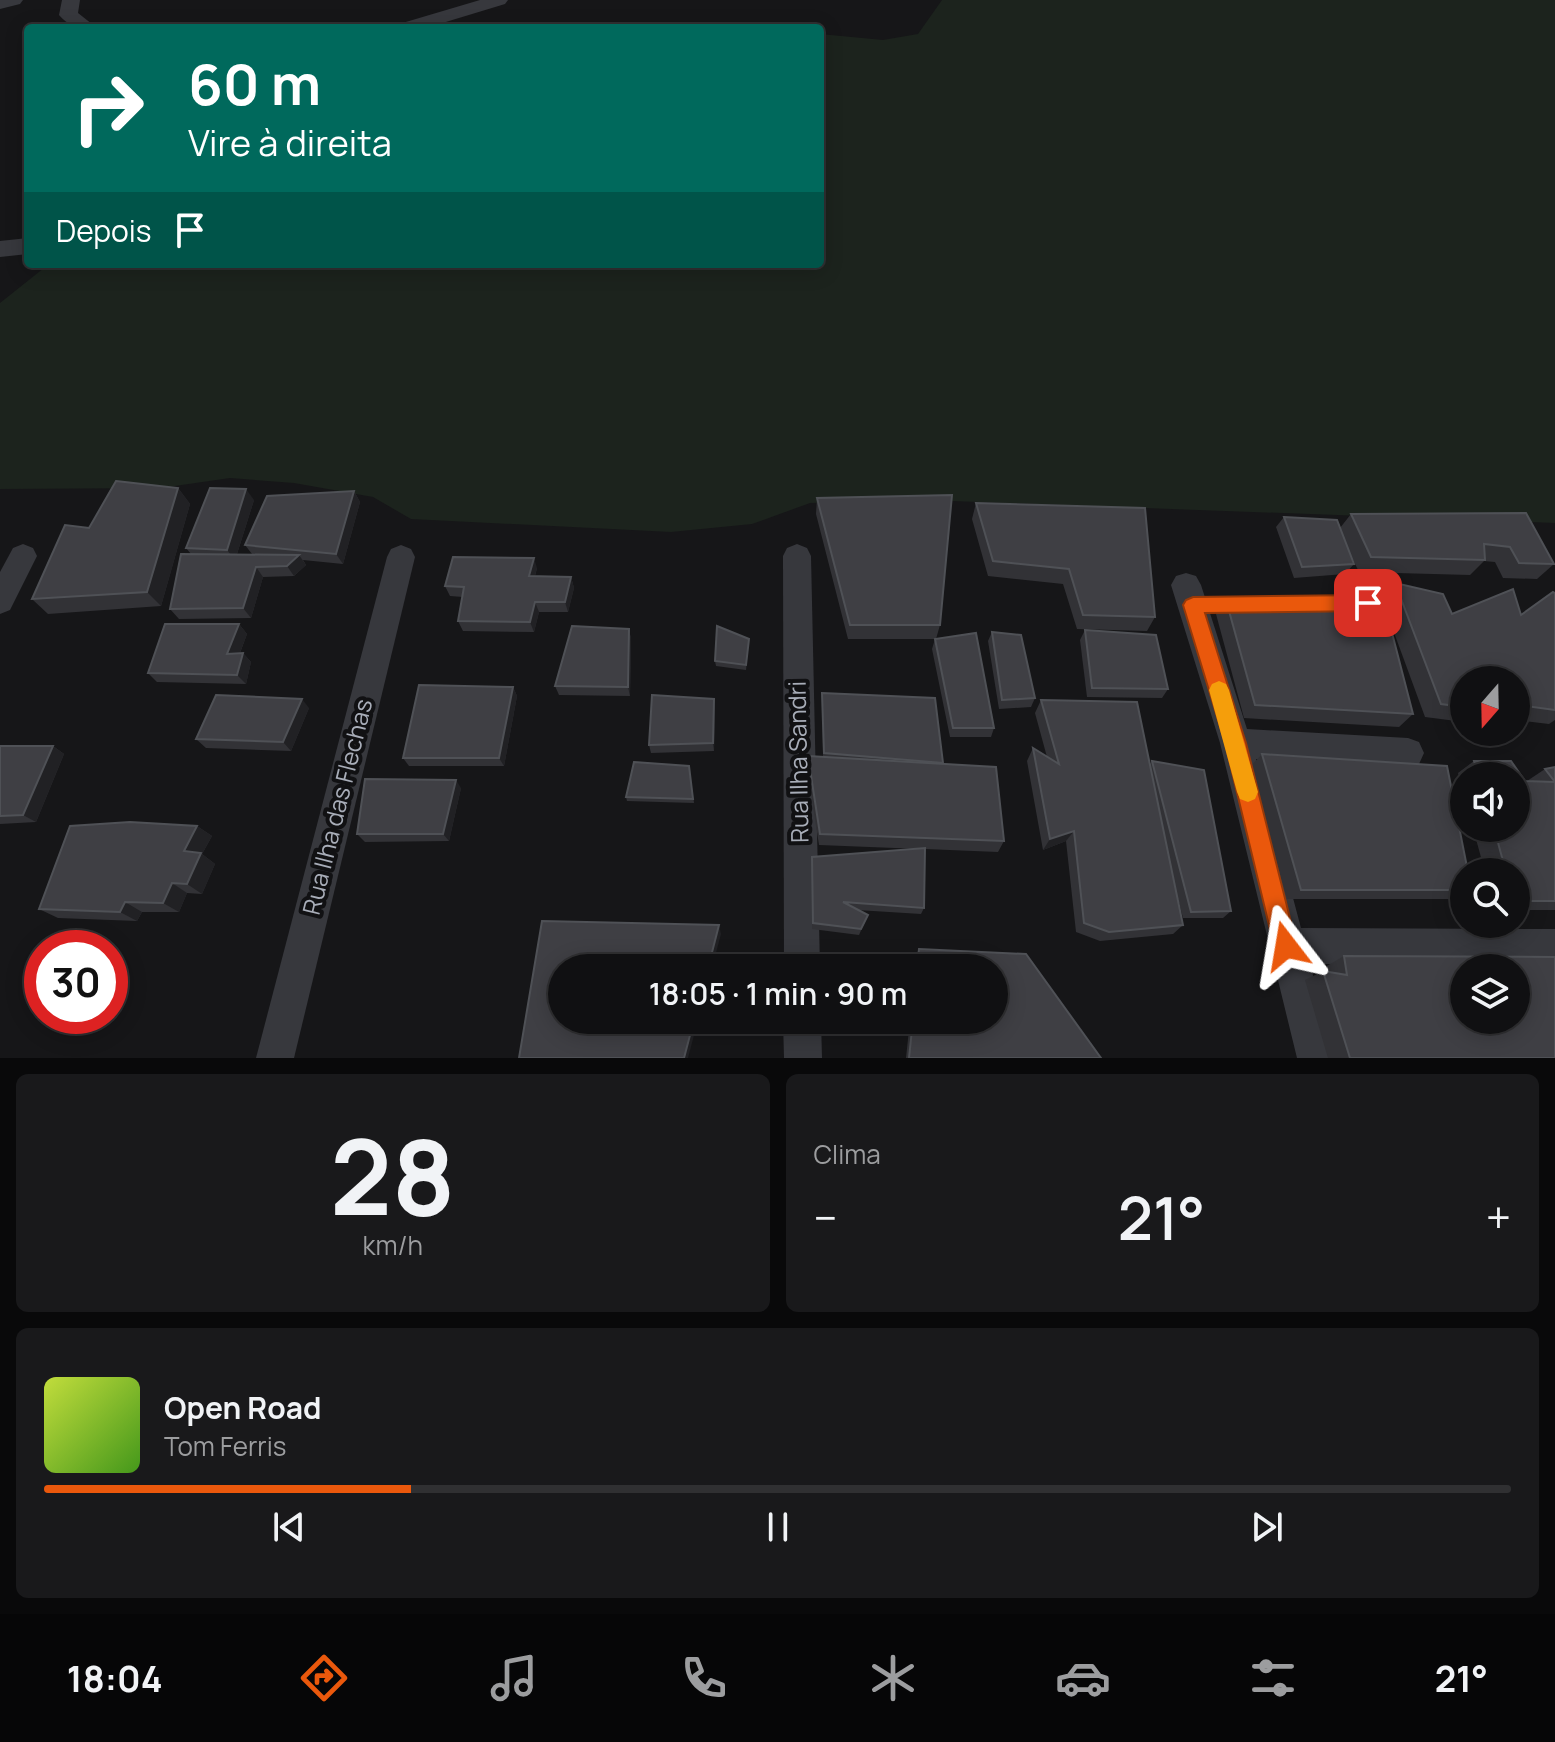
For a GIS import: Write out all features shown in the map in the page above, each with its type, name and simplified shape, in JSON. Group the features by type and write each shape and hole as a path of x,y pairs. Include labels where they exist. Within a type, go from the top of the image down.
{"street":[{"path":"0,4 14,0"},
{"path":"71,0 68,15 82,24"},
{"path":"419,24 499,0"},
{"path":"0,249 24,246"},
{"path":"0,601 23,556"},
{"name":"Rua Ilha Sandri","path":"797,556 802,954"},
{"name":"Rua Ilha das Flechas","path":"275,1058 401,557"},
{"path":"1201,598 1316,1058"},
{"path":"1236,743 1408,753"},
{"path":"1286,946 1555,947"},
{"path":"802,1034 803,1058"}],"shaded area":[{"path":"942,0 1555,0 1555,523 925,500 810,503 752,524 671,532 411,519 373,497 294,483 230,478 161,488 0,489 0,303 44,268 824,268 824,34 883,40 918,34"}],"building":[{"path":"116,481 178,488 147,592 32,599 65,525 89,528"},
{"path":"210,488 246,489 227,550 186,548"},
{"path":"354,491 336,554 245,545 267,496"},
{"path":"952,495 940,625 850,625 817,498"},
{"path":"976,503 1145,508 1155,617 1083,615 1069,569 993,561"},
{"path":"1526,513 1554,564 1519,563 1510,547 1484,544 1485,560 1371,557 1351,514"},
{"path":"1284,517 1337,520 1354,564 1302,567"},
{"path":"181,554 299,555 287,566 256,567 243,608 170,609"},
{"path":"453,557 534,558 529,576 571,577 565,602 535,602 530,622 458,621 464,587 445,586"},
{"path":"1395,583 1443,594 1452,614 1513,589 1521,615 1555,593 1555,710 1530,707 1530,666 1450,666 1450,705 1441,704"},
{"path":"1226,600 1384,602 1413,714 1255,705"},
{"path":"165,624 239,624 227,654 243,653 237,675 148,673"},
{"path":"572,626 629,629 628,687 555,686"},
{"path":"717,626 749,639 746,665 715,661"},
{"path":"1085,630 1156,635 1168,689 1092,688"},
{"path":"992,632 1021,635 1035,698 1002,700"},
{"path":"976,633 994,728 953,728 935,639"},
{"path":"419,685 513,687 499,758 403,758"},
{"path":"822,693 935,698 943,763 824,753"},
{"path":"216,695 302,699 283,742 196,739"},
{"path":"652,695 714,699 713,743 649,745"},
{"path":"1041,700 1137,702 1183,925 1109,932 1084,923 1074,831 1050,839 1033,748 1059,764"},
{"path":"0,746 53,746 23,815 0,816"},
{"path":"1262,754 1447,766 1450,781 1450,842 1462,842 1465,858 1450,858 1450,890 1301,890"},
{"path":"808,756 996,767 1004,841 820,834"},
{"path":"1152,761 1204,770 1231,911 1191,912"},
{"path":"634,762 689,766 693,799 626,797"},
{"path":"1555,767 1555,782 1545,769"},
{"path":"365,779 456,780 443,834 357,834"},
{"path":"1530,781 1555,782 1555,901 1530,901 1530,858 1502,858 1498,842 1530,842"},
{"path":"130,822 197,826 184,851 201,853 187,884 172,883 163,903 125,902 120,912 39,909 70,826"},
{"path":"925,848 924,908 843,902 868,915 861,929 813,923 812,857"},
{"path":"542,921 719,925 712,954 548,954 548,1034 690,1034 684,1058 519,1058"},
{"path":"919,949 1026,954 1101,1058 909,1058 912,1034 1008,1034 1008,954 918,954"},
{"path":"1344,956 1450,957 1450,1034 1530,1034 1530,957 1555,957 1555,1058 1350,1058 1323,971 1347,975"}],"slow traffic":[{"path":"1219,690 1248,792"}],"route":[{"path":"1286,946 1236,743 1193,605 1368,603"}]}
